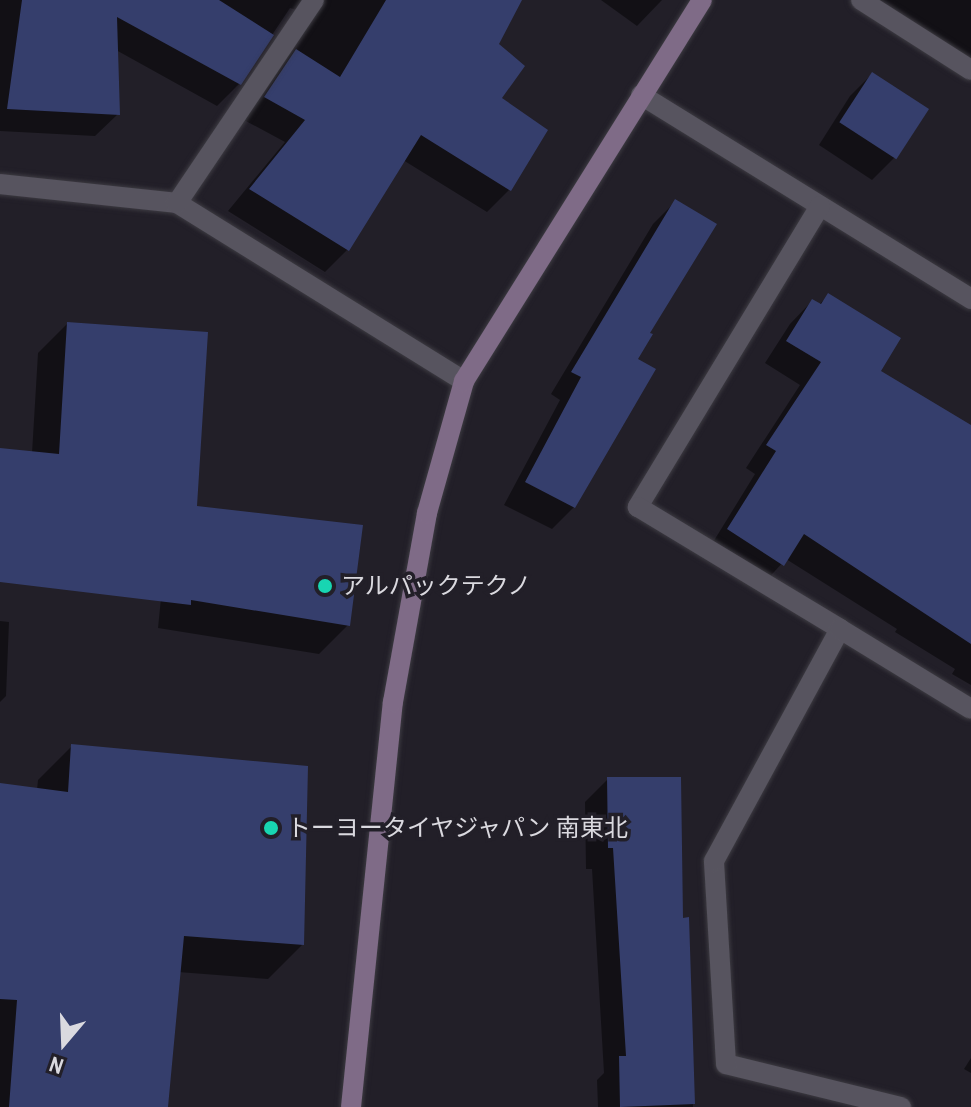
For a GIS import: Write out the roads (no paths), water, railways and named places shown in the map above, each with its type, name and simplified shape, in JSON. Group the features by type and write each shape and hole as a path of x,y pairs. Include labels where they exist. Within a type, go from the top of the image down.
{"street":[{"path":"177,203 314,0"},
{"path":"351,1107 393,702 427,513 464,381 702,0"},
{"path":"861,0 971,70"},
{"path":"641,95 971,299"},
{"path":"0,184 177,203 464,381"},
{"path":"820,206 638,507 971,709"},
{"path":"840,629 714,861 726,1064 901,1107"}],"place":[{"name":"アルパックテクノ","path":"325,586"},
{"name":"トーヨータイヤジャパン 南東北","path":"271,828"}]}
